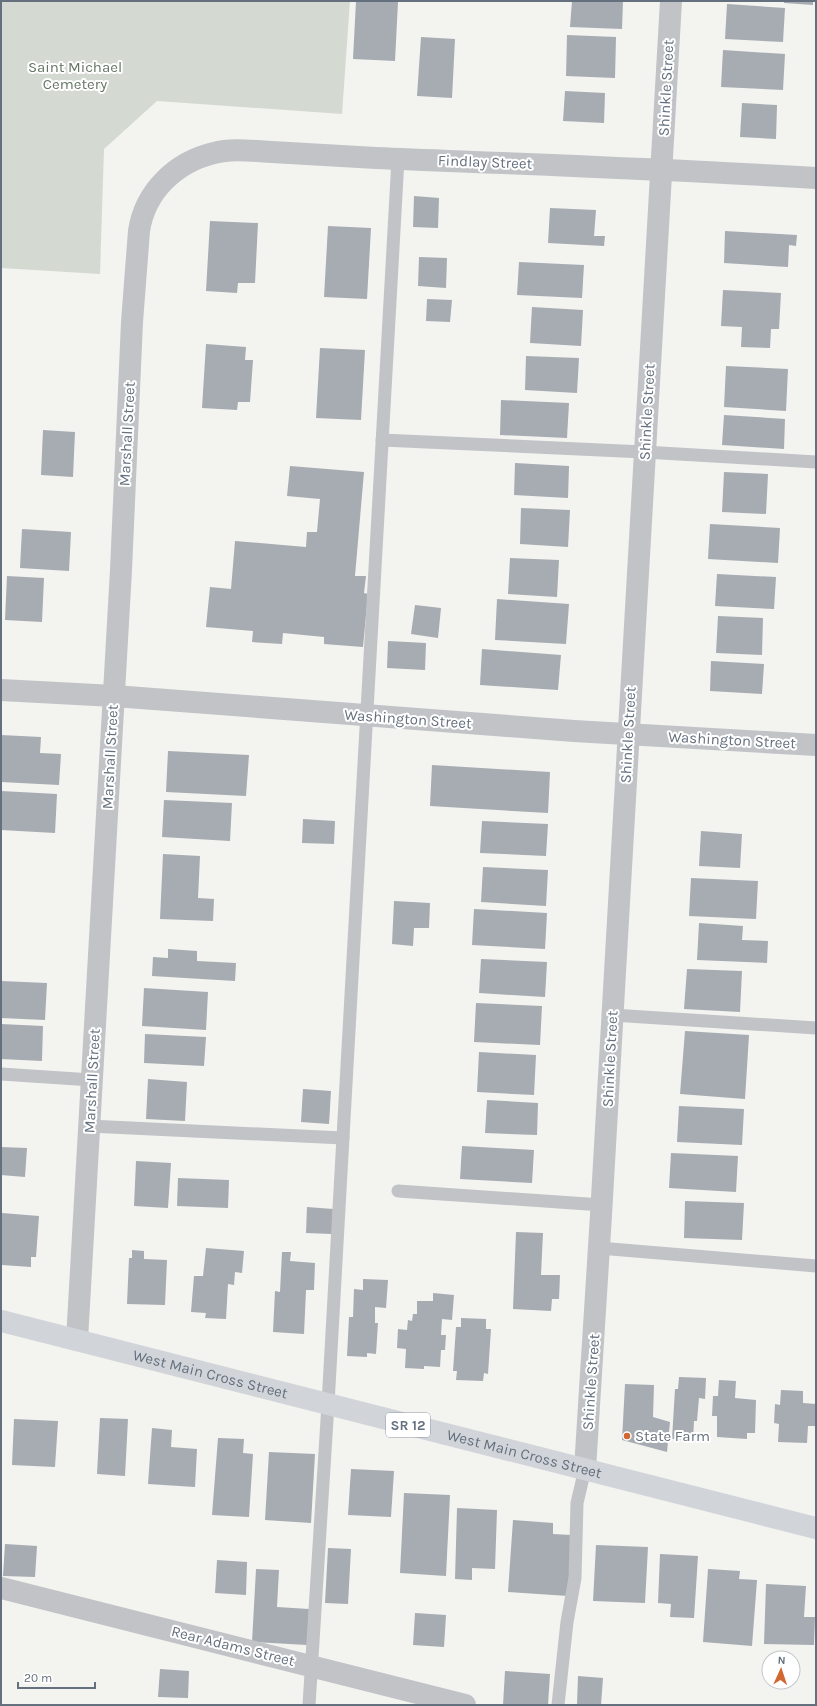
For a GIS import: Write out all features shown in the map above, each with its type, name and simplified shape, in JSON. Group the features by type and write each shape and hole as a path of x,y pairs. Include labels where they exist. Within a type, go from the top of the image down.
{"highway":[{"name":"West Main Cross Street","path":"1,1321 816,1528"}],"street":[{"name":"Shinkle Street","path":"585,1469 602,1205 671,1"},
{"name":"Findlay Street","path":"163,181 178,168 196,158 216,152 235,150 398,159 661,169 816,178"},
{"name":"Marshall Street","path":"77,1340 114,696 132,322 141,216 147,203 163,181"},
{"name":"Washington Street","path":"1,690 114,696 367,716 628,734 816,745"},
{"name":"Rear Adams Street","path":"1,1588 465,1705"}],"lane":[{"path":"309,1705 328,1404 398,159"},
{"path":"382,440 644,452 816,462"},
{"path":"612,1015 816,1028"},
{"path":"1,1074 92,1080"},
{"path":"89,1126 343,1138"},
{"path":"398,1191 602,1205"},
{"path":"599,1248 816,1266"},
{"path":"558,1705 575,1578 577,1503 585,1469"}],"green space":[{"name":"Saint Michael Cemetery","path":"1,1 350,1 342,114 157,101 104,149 100,274 1,268"}],"building":[{"path":"356,1 398,2 395,61 353,59"},
{"path":"572,1 623,1 622,29 570,27"},
{"path":"784,1 813,1 813,5 784,3"},
{"path":"727,4 785,8 783,42 725,39"},
{"path":"567,35 616,37 615,78 566,76"},
{"path":"421,37 455,39 452,98 417,96"},
{"path":"723,50 785,54 783,90 721,87"},
{"path":"565,91 605,93 604,123 563,121"},
{"path":"742,103 777,105 776,139 740,137"},
{"path":"414,196 439,198 438,228 413,227"},
{"path":"550,208 596,210 594,236 605,236 604,246 548,243"},
{"path":"210,221 258,223 255,283 238,283 237,293 206,291"},
{"path":"328,226 371,228 367,299 324,297"},
{"path":"725,231 797,235 796,246 789,245 788,267 724,263"},
{"path":"419,257 447,258 446,288 418,286"},
{"path":"519,262 584,265 582,298 517,295"},
{"path":"723,290 781,293 779,329 771,329 770,348 741,347 742,327 721,326"},
{"path":"427,299 452,300 450,322 426,321"},
{"path":"532,307 583,310 581,346 530,343"},
{"path":"206,344 246,347 245,360 253,360 250,402 238,402 237,410 202,408"},
{"path":"320,348 365,350 361,420 316,418"},
{"path":"526,356 579,358 577,393 525,390"},
{"path":"726,366 788,369 786,411 724,407"},
{"path":"501,400 569,403 567,438 500,435"},
{"path":"724,415 785,419 784,449 722,445"},
{"path":"43,430 75,432 73,477 41,475"},
{"path":"515,463 569,466 568,498 514,495"},
{"path":"290,466 364,472 355,576 366,576 364,593 368,594 363,647 324,644 324,637 283,633 282,644 252,642 253,631 206,627 210,587 231,589 235,541 306,547 307,532 317,532 320,499 287,496"},
{"path":"724,472 768,474 766,514 722,512"},
{"path":"521,508 570,510 568,547 520,544"},
{"path":"710,524 780,528 778,563 708,559"},
{"path":"22,529 71,532 69,571 20,568"},
{"path":"510,558 559,560 557,597 508,594"},
{"path":"717,574 776,577 774,609 715,606"},
{"path":"7,576 44,578 42,622 5,620"},
{"path":"497,599 569,604 566,644 495,640"},
{"path":"415,605 441,608 438,638 411,634"},
{"path":"718,616 763,618 762,655 716,653"},
{"path":"388,641 426,643 425,670 387,668"},
{"path":"482,649 561,655 558,690 480,685"},
{"path":"711,661 764,664 762,694 710,691"},
{"path":"1,735 41,737 40,753 61,754 59,785 1,782"},
{"path":"168,751 249,755 246,796 166,792"},
{"path":"432,765 550,772 548,813 430,806"},
{"path":"1,791 57,794 55,833 1,830"},
{"path":"164,800 232,803 230,841 162,837"},
{"path":"303,819 335,821 334,844 302,843"},
{"path":"482,821 548,824 546,856 480,853"},
{"path":"701,831 742,834 740,868 699,866"},
{"path":"163,854 200,856 198,898 214,899 213,921 160,919"},
{"path":"483,867 548,870 546,906 481,902"},
{"path":"691,878 758,881 756,919 689,916"},
{"path":"394,901 430,903 429,928 414,928 413,946 392,944"},
{"path":"474,909 547,913 545,949 472,945"},
{"path":"699,923 743,926 742,940 768,941 767,963 697,960"},
{"path":"168,949 197,951 197,961 236,963 235,981 152,976 153,957 168,958"},
{"path":"481,959 547,962 545,997 479,993"},
{"path":"687,969 742,971 740,1012 684,1009"},
{"path":"1,981 47,983 45,1020 1,1018"},
{"path":"144,988 208,992 206,1030 142,1026"},
{"path":"476,1003 542,1006 540,1045 474,1042"},
{"path":"1,1024 43,1026 42,1061 1,1059"},
{"path":"685,1031 749,1035 745,1099 680,1094"},
{"path":"145,1034 206,1037 204,1066 144,1063"},
{"path":"479,1052 536,1055 534,1095 477,1092"},
{"path":"148,1079 187,1082 185,1121 146,1119"},
{"path":"303,1089 331,1091 329,1124 301,1122"},
{"path":"487,1100 538,1103 537,1135 485,1133"},
{"path":"679,1106 744,1109 742,1145 677,1142"},
{"path":"462,1146 534,1150 532,1183 460,1179"},
{"path":"1,1147 27,1148 25,1177 1,1175"},
{"path":"671,1153 738,1156 736,1192 669,1188"},
{"path":"136,1161 171,1163 168,1208 134,1206"},
{"path":"178,1178 229,1180 228,1208 177,1206"},
{"path":"685,1201 744,1203 742,1240 684,1238"},
{"path":"307,1207 333,1209 332,1234 306,1233"},
{"path":"2,1213 39,1216 36,1257 31,1257 31,1267 2,1265"},
{"path":"516,1232 543,1233 541,1275 560,1275 559,1299 552,1299 551,1311 513,1309"},
{"path":"206,1248 244,1251 242,1273 235,1272 234,1285 228,1284 226,1319 205,1318 206,1313 191,1312 194,1276 203,1276"},
{"path":"132,1250 144,1251 144,1259 167,1260 165,1305 127,1304 129,1258 132,1258"},
{"path":"282,1252 291,1252 290,1261 315,1263 314,1290 306,1290 304,1334 273,1332 275,1291 280,1292"},
{"path":"363,1279 388,1280 386,1308 375,1307 375,1323 378,1323 376,1354 367,1353 367,1357 347,1356 349,1317 353,1317 354,1289 363,1290"},
{"path":"433,1293 454,1295 452,1320 442,1319 441,1335 446,1335 445,1350 441,1350 440,1367 424,1366 424,1369 405,1368 406,1349 397,1348 398,1329 407,1330 408,1320 412,1321 413,1314 417,1314 417,1301 433,1301"},
{"path":"461,1318 486,1319 486,1329 491,1329 488,1374 484,1373 483,1381 456,1380 457,1371 453,1371 456,1327 461,1327"},
{"path":"679,1377 706,1378 705,1399 699,1398 697,1421 694,1421 693,1440 672,1439 675,1389 678,1389"},
{"path":"719,1380 736,1381 735,1398 756,1400 755,1433 747,1433 747,1439 717,1437 717,1416 712,1416 713,1396 718,1396"},
{"path":"625,1384 654,1385 653,1417 670,1422 667,1452 622,1440"},
{"path":"781,1390 803,1391 803,1403 816,1404 816,1426 808,1426 807,1443 778,1442 779,1424 774,1423 775,1404 780,1405"},
{"path":"100,1418 128,1419 125,1476 97,1474"},
{"path":"14,1419 58,1421 55,1467 12,1465"},
{"path":"152,1428 172,1430 171,1447 197,1449 195,1487 148,1484"},
{"path":"218,1438 244,1439 243,1453 253,1454 249,1517 212,1515"},
{"path":"269,1452 315,1454 311,1523 265,1520"},
{"path":"351,1469 394,1471 391,1517 348,1515"},
{"path":"404,1493 450,1495 446,1576 400,1573"},
{"path":"457,1508 497,1510 495,1569 472,1568 472,1580 455,1579"},
{"path":"513,1520 553,1523 553,1534 571,1535 568,1596 508,1592"},
{"path":"5,1544 37,1546 35,1577 3,1576"},
{"path":"596,1545 648,1547 645,1603 593,1601"},
{"path":"328,1548 351,1549 348,1604 325,1603"},
{"path":"660,1554 698,1556 694,1618 670,1617 671,1604 658,1603"},
{"path":"217,1560 247,1562 246,1595 215,1593"},
{"path":"256,1569 279,1570 277,1607 309,1609 307,1645 252,1642"},
{"path":"708,1569 740,1571 739,1579 757,1580 752,1646 703,1642"},
{"path":"766,1584 806,1586 804,1617 815,1617 814,1645 764,1644"},
{"path":"415,1613 446,1615 444,1647 413,1645"},
{"path":"160,1669 189,1671 188,1698 158,1697"},
{"path":"505,1671 550,1674 548,1705 503,1705"},
{"path":"578,1676 603,1678 601,1705 577,1705"}],"place":[{"name":"State Farm","path":"627,1436"}]}
